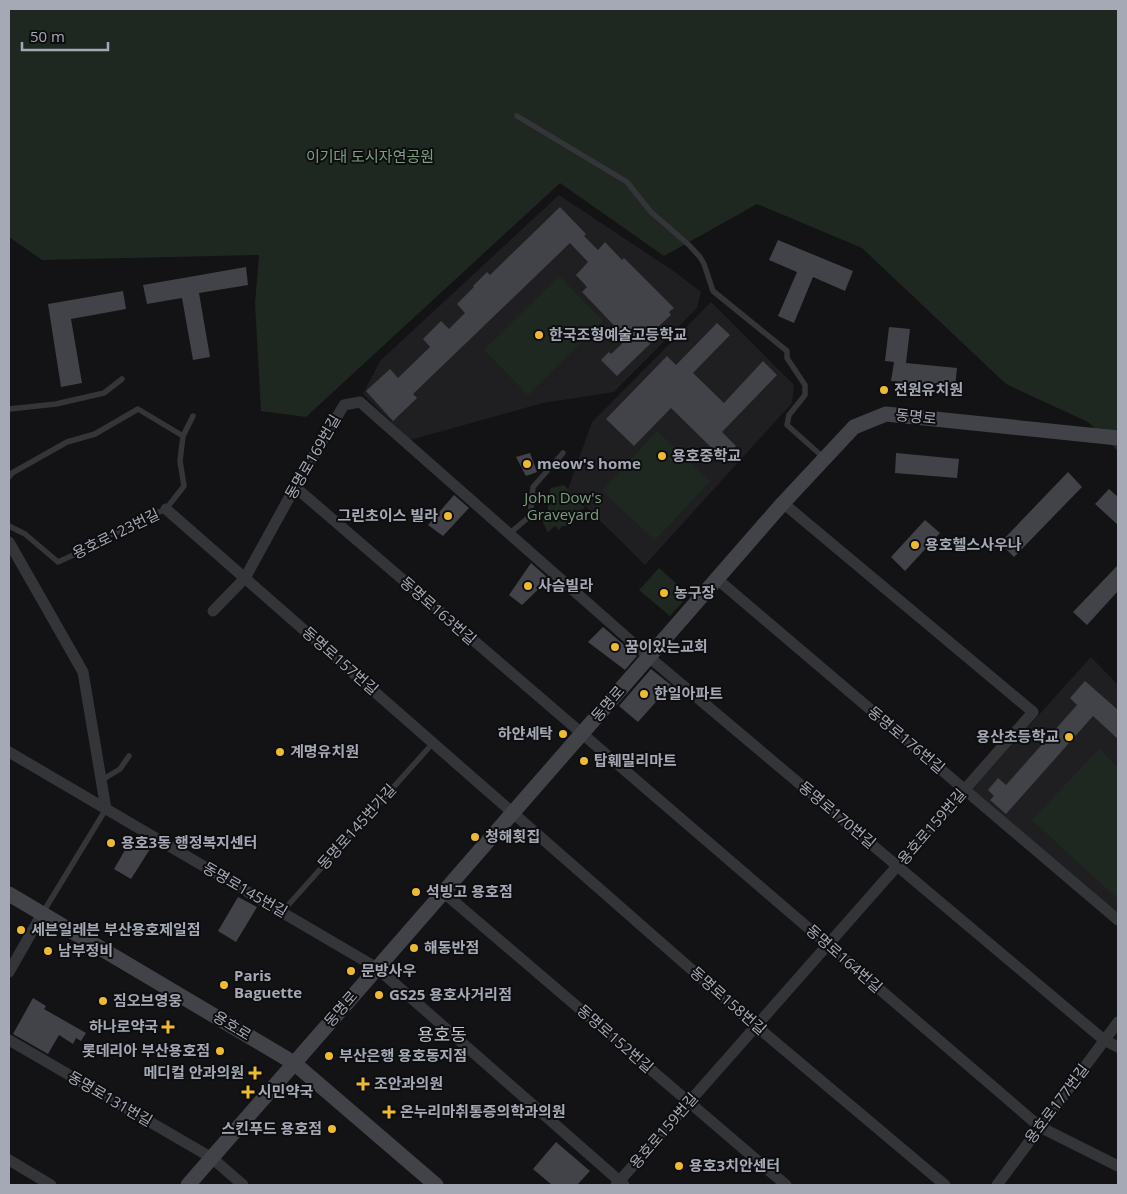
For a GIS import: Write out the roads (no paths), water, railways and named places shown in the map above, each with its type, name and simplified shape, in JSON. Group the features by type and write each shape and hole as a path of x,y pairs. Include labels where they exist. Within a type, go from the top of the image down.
{"street":[{"name":"동명로169번길","path":"213,611 245,578 295,487 344,405 360,402 649,657"},
{"name":"동명로","path":"188,1185 783,503 854,427 886,414 1118,438"},
{"name":"동명로163번길","path":"295,487 582,734"},
{"name":"용호로159번길","path":"620,1184 689,1102 1032,712 783,503"},
{"name":"동명로157번길","path":"166,509 513,813"},
{"path":"9,542 83,672 106,809"},
{"name":"동명로176번길","path":"717,579 1118,920"},
{"name":"동명로170번길","path":"649,657 1104,1040 1118,1047"},
{"name":"동명로164번길","path":"582,734 1040,1127 1118,1166"},
{"name":"동명로145번길","path":"9,752 377,968 620,1184"},
{"name":"동명로158번길","path":"513,813 756,1026 945,1185"},
{"name":"동명로152번길","path":"444,892 786,1185"},
{"name":"용호로","path":"9,894 294,1063 436,1185"},
{"path":"9,972 42,914"},
{"name":"용호로177번길","path":"996,1185 1118,1022"},
{"name":"동명로131번길","path":"9,1040 212,1158 244,1185"},
{"path":"9,1160 51,1185"}],"lane":[{"path":"517,116 627,182 651,212 700,257 713,291 787,351 787,358 805,385 806,395 788,416 788,425 825,458"},
{"path":"9,409 56,404 104,393 122,379"},
{"path":"9,477 19,469 67,442 95,434 138,409 183,436"},
{"name":"용호로123번길","path":"9,526 25,534 58,562 80,552 98,539 125,530 141,520 166,509 184,486 180,461 183,436 193,416"},
{"path":"509,534 530,516 533,486 563,453"},
{"name":"동명로145번가길","path":"282,912 433,743"},
{"path":"102,780 120,769 129,756"},
{"path":"42,914 106,809"}],"place":[{"name":"한국조형예술고등학교","path":"539,335"},
{"name":"전원유치원","path":"884,390"},
{"name":"용호중학교","path":"662,456"},
{"name":"meow's home","path":"527,464"},
{"name":"그린초이스 빌라","path":"448,516"},
{"name":"용호헬스사우나","path":"915,545"},
{"name":"사슴빌라","path":"528,586"},
{"name":"농구장","path":"664,593"},
{"name":"꿈이있는교회","path":"615,647"},
{"name":"한일아파트","path":"644,694"},
{"name":"하얀세탁","path":"563,734"},
{"name":"용산초등학교","path":"1069,737"},
{"name":"계명유치원","path":"280,752"},
{"name":"탑훼밀리마트","path":"584,761"},
{"name":"청해횟집","path":"475,837"},
{"name":"용호3동 행정복지센터","path":"111,843"},
{"name":"석빙고 용호점","path":"416,892"},
{"name":"세븐일레븐 부산용호제일점","path":"21,930"},
{"name":"해동반점","path":"414,948"},
{"name":"남부정비","path":"48,951"},
{"name":"문방사우","path":"351,971"},
{"name":"Paris Baguette","path":"224,985"},
{"name":"GS25 용호사거리점","path":"379,995"},
{"name":"짐오브영웅","path":"103,1001"},
{"name":"하나로약국","path":"168,1027"},
{"name":"롯데리아 부산용호점","path":"220,1051"},
{"name":"부산은행 용호동지점","path":"329,1056"},
{"name":"메디컬 안과의원","path":"255,1073"},
{"name":"조안과의원","path":"363,1084"},
{"name":"시민약국","path":"248,1092"},
{"name":"온누리마취통증의학과의원","path":"389,1112"},
{"name":"스킨푸드 용호점","path":"332,1129"},
{"name":"용호3치안센터","path":"679,1166"}],"district":[{"name":"용호동","path":"442,1035"}],"park label":[{"name":"이기대 도시자연공원","path":"370,157"},
{"name":"John Dow's Graveyard","path":"563,506"}]}
